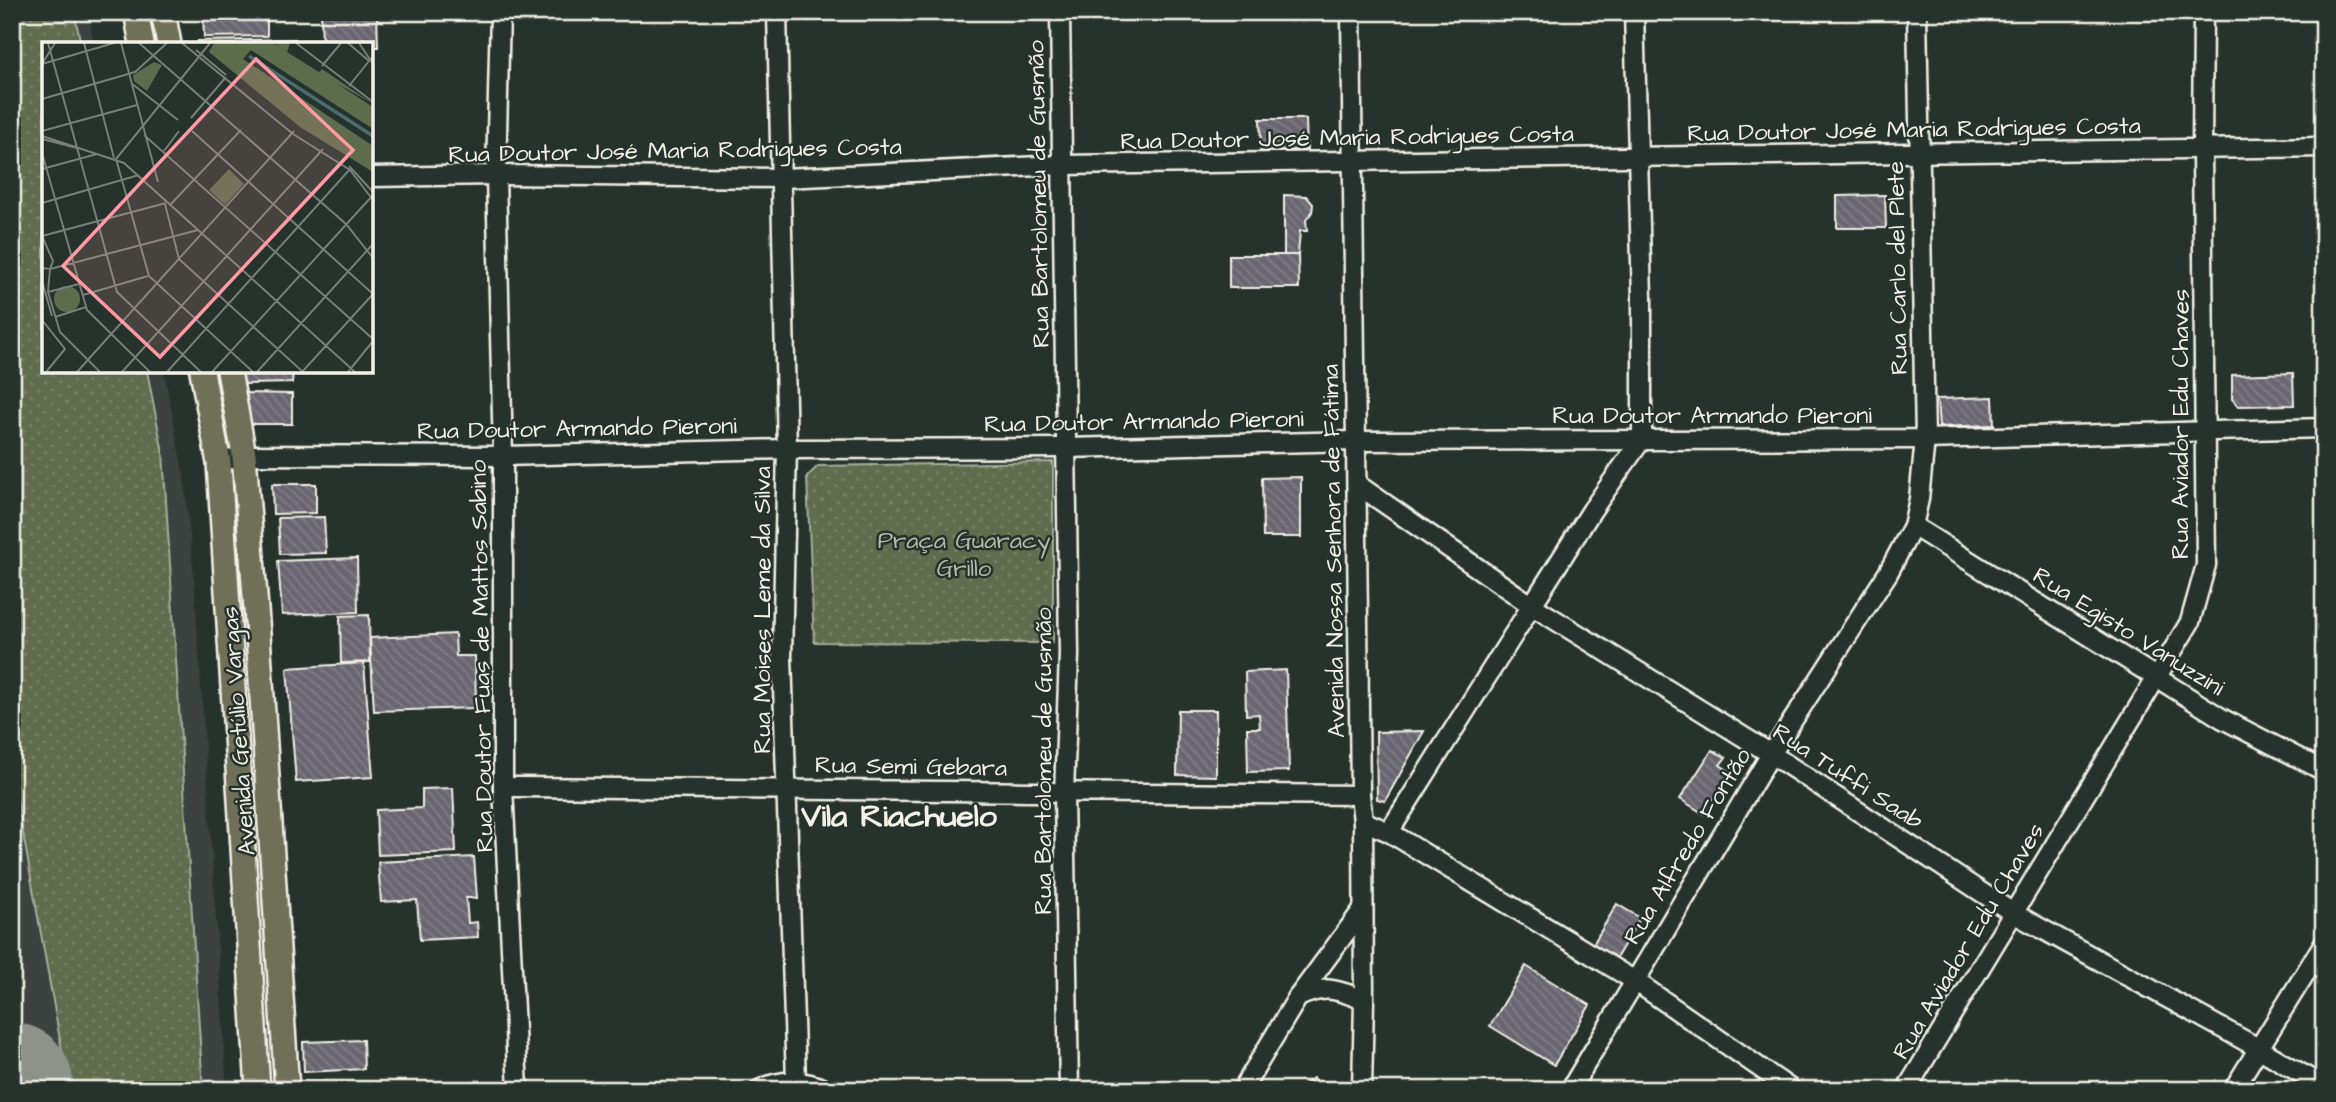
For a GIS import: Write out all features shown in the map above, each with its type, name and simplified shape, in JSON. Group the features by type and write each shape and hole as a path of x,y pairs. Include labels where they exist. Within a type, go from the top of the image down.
{"main road":[{"path":"136,12 142,42"},
{"path":"163,12 169,42"},
{"name":"Avenida Getúlio Vargas","path":"202,373 219,463 258,1090"},
{"name":"Avenida Getúlio Vargas","path":"229,373 244,455 287,1090"}],"street":[{"name":"Rua Doutor Fuas de Mattos Sabino","path":"500,12 496,175 503,456 503,787 518,1090"},
{"name":"Rua Moises Leme da Silva","path":"778,12 787,449 782,656 796,1081"},
{"name":"Rua Bartolomeu de Gusmão","path":"1060,12 1069,653 1064,794 1069,1090"},
{"name":"Avenida Nossa Senhora de Fátima","path":"1351,12 1360,795 1363,821 1362,1090"},
{"path":"1388,832 1531,605 1642,439 1642,298 1634,12"},
{"name":"Rua Carlo del Plete","path":"1917,12 1925,439"},
{"name":"Rua Aviador Edu Chaves","path":"1906,1090 2190,622 2206,565 2203,12"},
{"name":"Rua Doutor José Maria Rodrigues Costa","path":"373,177 496,175 783,178 1061,165 2324,147"},
{"name":"Rua Doutor Armando Pieroni","path":"219,463 244,455 503,456 1356,441 1925,439 2324,428"},
{"name":"Rua Alfredo Fontão","path":"1570,1090 1771,754 1888,573 1913,526 1919,499 1925,439"},
{"name":"Rua Tuffi Saab","path":"1358,485 1531,605 1771,754 2013,913 2324,1087"},
{"name":"Rua Egisto Vanuzzini","path":"1913,526 2223,719 2324,771"},
{"name":"Rua Semi Gebara","path":"503,787 1360,795"},
{"path":"1363,821 1388,832 1635,981 1792,1090"},
{"path":"1242,1090 1298,997 1363,909"},
{"path":"2233,1090 2324,943"},
{"path":"1298,997 1317,988 1334,989 1364,1000"},
{"path":"759,1090 780,1082 796,1081 828,1090"}],"shaded area":[{"path":"12,12 88,12 94,42 42,42 42,373 164,373 184,477 194,577 227,1090 12,1090"}],"green space":[{"path":"12,12 74,12 81,42 42,42 42,373 147,373 163,453 203,1090 69,1090 12,772"},
{"name":"Praça Guaracy Grillo","path":"1053,462 1053,643 814,642 807,477 818,466"}],"building":[{"path":"203,12 267,12 267,36 204,37"},
{"path":"321,12 377,12 378,47 373,47 373,42 322,42"},
{"path":"295,39 296,42 198,42"},
{"path":"1260,119 1306,119 1307,150 1261,151"},
{"path":"1284,195 1306,196 1313,204 1312,212 1306,220 1307,231 1300,231 1298,255 1284,255"},
{"path":"1885,195 1886,228 1837,228 1837,196"},
{"path":"1229,255 1298,255 1299,288 1229,288"},
{"path":"237,373 293,373 292,383 240,384"},
{"path":"2293,373 2294,405 2238,406 2232,399 2232,375"},
{"path":"244,393 292,394 292,424 250,424"},
{"path":"1993,397 1994,425 1939,427 1937,399"},
{"path":"1301,477 1301,537 1263,537 1262,478"},
{"path":"272,484 316,484 316,513 273,514"},
{"path":"324,517 326,553 280,554 278,518"},
{"path":"357,558 358,612 282,615 278,561"},
{"path":"369,615 370,662 341,663 340,616"},
{"path":"455,634 456,656 475,656 476,708 374,711 370,638"},
{"path":"364,663 373,777 296,782 287,668"},
{"path":"1286,670 1289,771 1248,772 1247,728 1260,728 1259,714 1246,715 1245,672"},
{"path":"1178,710 1216,710 1216,776 1177,775"},
{"path":"1424,731 1385,801 1377,799 1376,732"},
{"path":"1712,750 1726,757 1720,765 1731,772 1704,814 1680,799"},
{"path":"453,788 456,852 378,855 376,810 422,808 422,789"},
{"path":"474,857 477,898 466,898 468,923 477,922 478,937 420,940 417,900 381,902 378,862"},
{"path":"1617,904 1640,918 1615,960 1592,946"},
{"path":"1526,966 1590,1005 1554,1065 1490,1026"},
{"path":"363,1040 364,1069 304,1072 303,1042"},
{"path":"1313,1078 1325,1090 1300,1090 1300,1087"}],"runway":[{"path":"12,1084 13,1090"}],"district":[{"name":"Vila Riachuelo","path":"899,815"}]}
